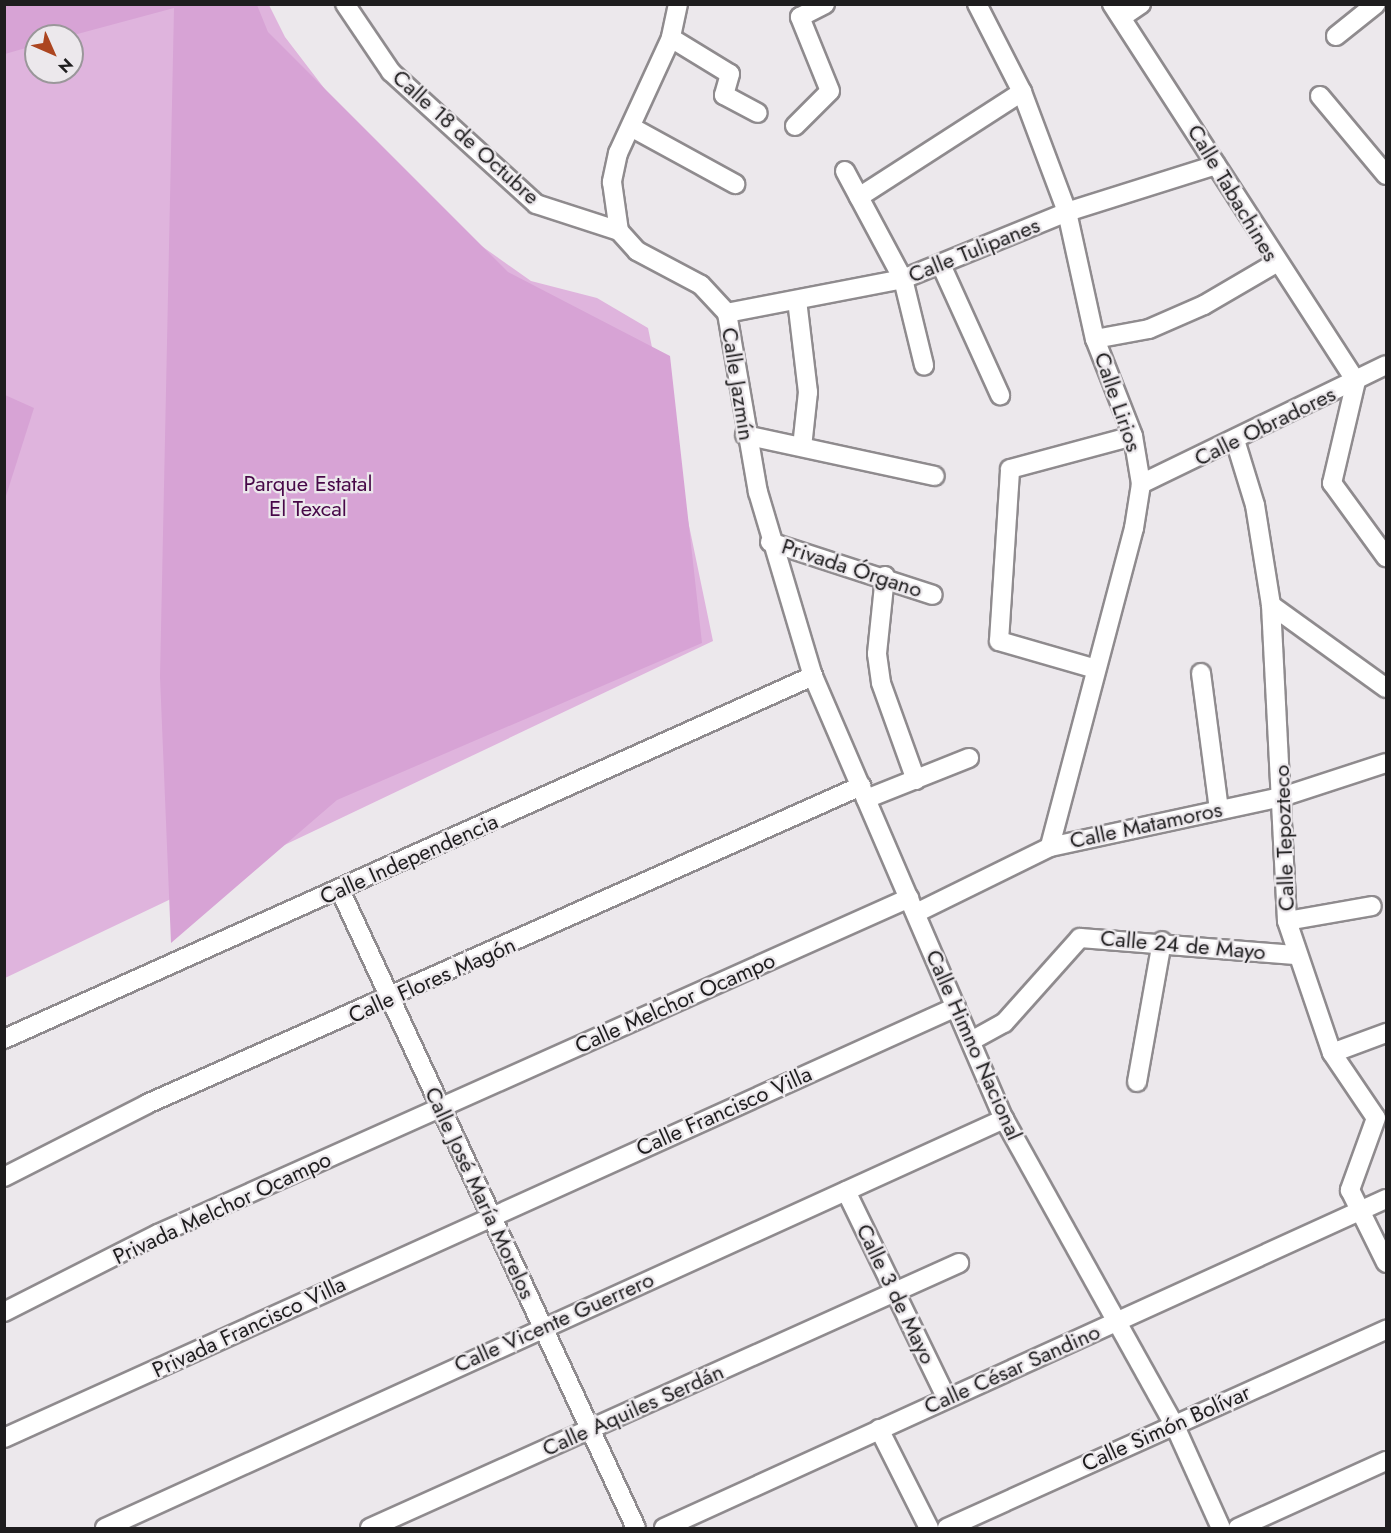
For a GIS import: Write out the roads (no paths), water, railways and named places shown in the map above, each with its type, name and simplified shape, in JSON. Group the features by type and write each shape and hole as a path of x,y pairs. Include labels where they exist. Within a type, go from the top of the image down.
{"street":[{"name":"Calle 18 de Octubre","path":"345,4 391,72 536,204 619,231"},
{"path":"619,231 612,182 631,127 671,38 678,4"},
{"path":"795,126 830,91 800,17 825,4"},
{"name":"Calle Lirios","path":"977,4 1022,92 1067,212 1095,339 1133,436 1141,484 1050,847"},
{"path":"1117,11 1142,4"},
{"path":"1336,36 1376,4"},
{"name":"Calle Tabachines","path":"1117,11 1276,263 1356,381"},
{"path":"671,38 730,74 724,95 758,112"},
{"path":"859,197 1022,92"},
{"path":"1320,96 1386,175"},
{"path":"631,127 735,184"},
{"name":"Calle Tulipanes","path":"727,313 903,279 942,267 1067,212 1216,165"},
{"path":"845,171 903,279 924,365"},
{"name":"Calle Jazmín","path":"619,231 637,250 701,285 727,313 745,435 770,542"},
{"path":"1095,339 1149,329 1204,305 1276,263"},
{"path":"942,267 1000,395"},
{"path":"797,300 808,392 802,447"},
{"name":"Calle Obradores","path":"1141,484 1386,365"},
{"path":"1356,381 1332,483 1386,556"},
{"path":"745,435 935,476"},
{"path":"1096,669 999,641 1010,469 1133,436"},
{"name":"Calle Tepozteco","path":"1235,440 1255,505 1271,605 1285,795 1281,868 1287,921 1295,955 1332,1053 1376,1118 1350,1190 1360,1211"},
{"name":"Privada Órgano","path":"770,542 885,576 933,595"},
{"name":"Calle Himno Nacional","path":"770,542 813,675 1004,1119 1173,1424 1221,1528"},
{"path":"885,576 878,654 881,682 916,780"},
{"path":"1271,605 1386,687"},
{"path":"1202,673 1219,809"},
{"name":"Calle Independencia","path":"4,1039 340,890 813,675"},
{"name":"Calle Flores Magón","path":"4,1177 147,1104 391,1000 863,793 916,780 969,758"},
{"name":"Calle Matamoros","path":"912,906 1050,847 1285,795 1386,765"},
{"name":"Calle José María Morelos","path":"340,890 492,1216 588,1430 636,1528"},
{"name":"Calle Melchor Ocampo","path":"441,1108 912,906"},
{"path":"1287,921 1372,906"},
{"name":"Calle 24 de Mayo","path":"971,1041 1004,1023 1080,938 1162,941 1295,955"},
{"path":"1137,1082 1162,941"},
{"name":"Calle Francisco Villa","path":"492,1216 956,1007"},
{"path":"1332,1053 1386,1033"},
{"name":"Privada Melchor Ocampo","path":"4,1312 158,1234 441,1108"},
{"name":"Calle Vicente Guerrero","path":"105,1528 542,1327 1004,1119"},
{"name":"Calle 3 de Mayo","path":"846,1191 946,1397"},
{"name":"Calle César Sandino","path":"664,1528 946,1397 1386,1199"},
{"path":"1360,1211 1386,1263"},
{"name":"Privada Francisco Villa","path":"4,1438 492,1216"},
{"name":"Calle Aquiles Serdán","path":"370,1528 959,1263"},
{"name":"Calle Simón Bolívar","path":"947,1528 1173,1424 1386,1330"},
{"path":"879,1429 929,1528"},
{"path":"1238,1528 1386,1461"}],"park label":[{"name":"Parque Estatal El Texcal","path":"308,496"}]}
